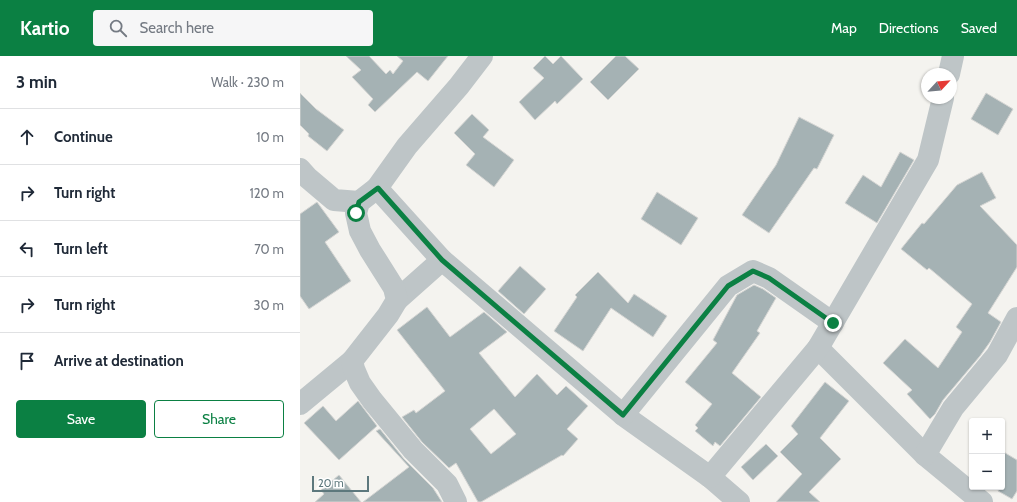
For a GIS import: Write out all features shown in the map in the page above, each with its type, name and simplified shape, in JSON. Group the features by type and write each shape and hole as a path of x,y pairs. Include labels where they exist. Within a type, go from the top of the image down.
{"street":[{"path":"397,300 394,288 360,231 356,213 359,202 378,188 407,146 459,86 482,56"},
{"path":"950,68 953,56"},
{"path":"710,477 818,348 928,160 942,104"},
{"path":"300,169 308,178 334,200 359,202"},
{"path":"378,188 442,260 623,415 710,477 739,502"},
{"path":"300,404 352,361 388,315 397,300 442,260"},
{"path":"623,415 728,286 753,271 769,278 833,323"},
{"path":"925,456 953,408 996,355 1017,318"},
{"path":"818,348 925,456 982,502"},
{"path":"352,361 360,383 372,400 413,450 447,484 456,502"}],"building":[{"path":"346,56 369,56 386,74 390,70 393,74 403,61 397,56 448,56 428,81 417,72 375,112 368,105 373,99 352,77 361,70"},
{"path":"545,56 553,64 561,56 583,79 557,104 555,101 535,120 519,102 544,78 533,68"},
{"path":"616,56 625,56 639,69 608,100 590,82"},
{"path":"300,93 316,109 344,130 327,151 308,136 309,134 300,125"},
{"path":"986,93 1013,109 998,135 971,119"},
{"path":"472,114 489,130 483,137 514,160 494,187 466,165 475,154 454,133"},
{"path":"799,117 834,135 817,169 814,168 769,233 742,215 776,165"},
{"path":"900,152 914,160 877,223 845,203 863,175 881,187"},
{"path":"982,172 996,198 980,206 1017,245 1017,267 988,313 1001,322 990,342 943,400 935,414 930,419 907,394 912,390 883,363 905,339 938,368 962,332 956,327 972,304 929,268 927,270 901,249 922,223 924,224 957,185"},
{"path":"657,192 698,218 681,245 641,219"},
{"path":"317,202 339,232 325,242 351,281 309,309 300,296 300,214"},
{"path":"520,266 546,289 524,314 498,291"},
{"path":"598,272 628,303 634,294 667,316 653,337 611,308 583,351 554,331 577,297 575,295"},
{"path":"754,285 776,298 757,331 760,333 732,373 761,397 720,446 715,442 713,446 695,431 698,428 695,425 712,404 685,382 717,343 713,340 737,295"},
{"path":"427,307 450,337 484,312 507,332 479,353 515,397 537,374 557,395 566,386 588,406 567,429 578,439 563,456 562,455 481,502 478,502 456,463 449,468 422,442 402,417 414,410 416,413 445,391 397,330","holes":["494,409 516,434 491,454 470,429"]},
{"path":"825,382 849,401 820,438 841,459 809,492 820,502 776,502 802,474 780,452 798,434 791,426"},
{"path":"358,401 377,426 339,460 304,423 323,406 336,421"},
{"path":"380,429 404,459 433,488 442,502 363,502 409,467 376,431"},
{"path":"766,444 778,456 753,480 741,467"},
{"path":"1005,453 1017,460 1017,491 1012,499 998,491 1005,490"},
{"path":"339,475 361,502 315,502 324,494 321,490"}],"route":[{"path":"356,213 359,202 378,188 442,260 623,415 728,286 753,271 769,278 833,323"}]}
